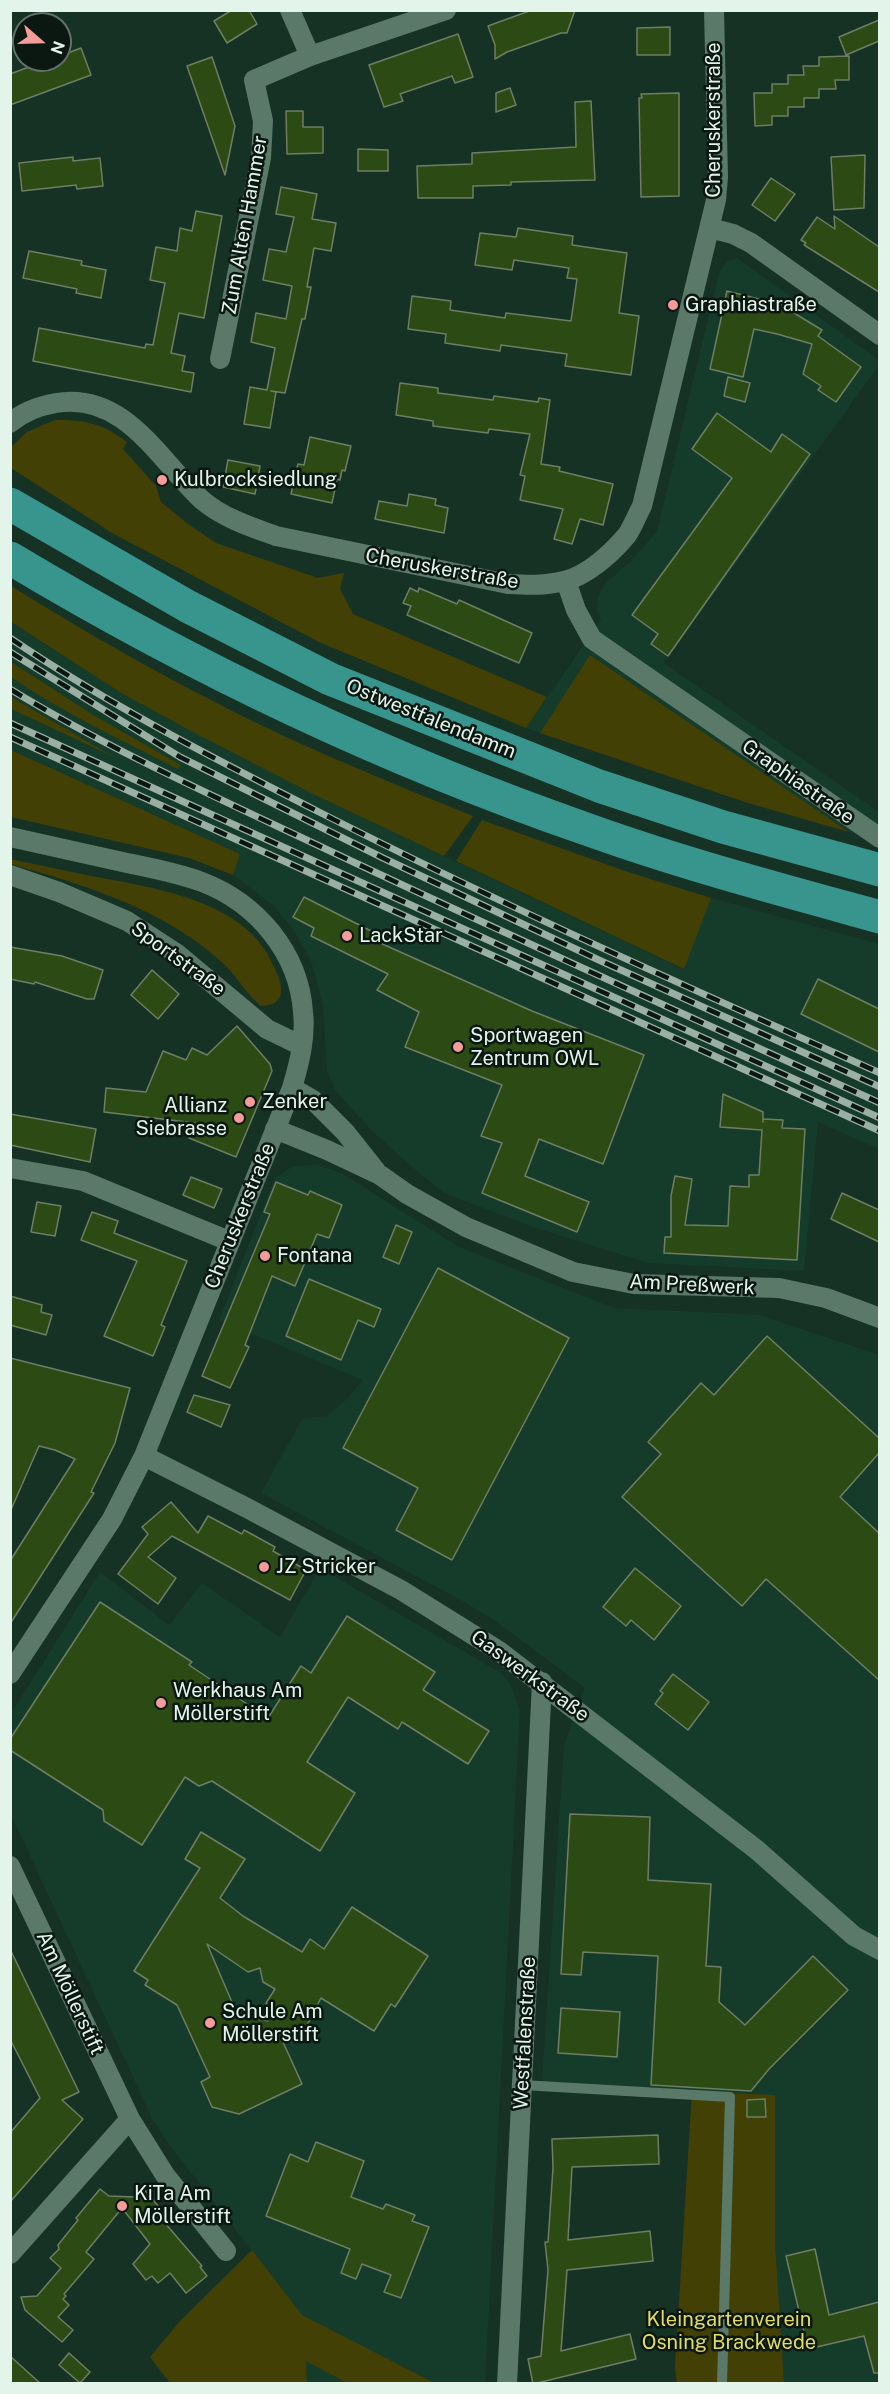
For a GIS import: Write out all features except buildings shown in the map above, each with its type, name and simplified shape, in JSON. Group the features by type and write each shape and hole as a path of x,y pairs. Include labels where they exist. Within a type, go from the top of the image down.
{"highway":[{"name":"Ostwestfalendamm","path":"10,504 187,606 320,674 461,732 622,794 723,827 879,870"},
{"path":"10,558 85,602 307,717 442,776 590,831 703,868 879,917"}],"street":[{"path":"290,10 310,56"},
{"name":"Zum Alten Hammer","path":"220,359 261,158 263,121 254,80 310,56 446,10"},
{"name":"Cheruskerstraße","path":"13,413 72,400 99,405 128,421 204,501 224,515 276,536 508,584 542,585 566,581 591,567 613,550 628,533 642,506 710,228 718,177 714,10"},
{"path":"710,228 733,234 751,243 879,335"},
{"name":"Graphiastraße","path":"566,581 576,610 592,639 879,838"},
{"name":"Cheruskerstraße","path":"10,837 165,871 203,882 236,899 265,923 284,949 298,981 304,1013 302,1046 292,1088 144,1456 112,1519 10,1674"},
{"name":"Sportstraße","path":"10,876 59,891 127,921 176,953 267,1029 302,1046"},
{"name":"Am Preßwerk","path":"292,1088 313,1100 345,1132 380,1175"},
{"name":"Am Preßwerk","path":"275,1129 380,1175 407,1194 466,1227 573,1272 634,1284 778,1288 826,1298 879,1318"},
{"path":"10,1168 83,1181 229,1240"},
{"name":"Gaswerkstraße","path":"144,1456 401,1590 499,1651 757,1850 854,1936 879,1950"},
{"name":"Westfalenstraße","path":"507,2384 542,1682"},
{"name":"Am Möllerstift","path":"10,1866 130,2119 146,2148 226,2251"},
{"path":"10,2254 130,2119"}],"lane":[{"path":"522,2085 729,2097 722,2384"}],"shaded area":[{"path":"737,258 879,360 879,365 664,663 879,812 879,839 849,832 590,655 540,733 526,728 601,620 597,611 598,596 607,582 631,561 657,531 719,273 727,262"},
{"path":"10,622 123,694 315,795 683,969 711,898 879,944 879,1149 818,1122 804,1271 648,1263 533,1227 444,1193 412,1167 373,1132 335,1090 327,1072 323,1005 311,961 295,932 274,906 233,875 240,854 11,750 11,709 106,753 11,697 11,677 181,765 90,713 11,661"},
{"path":"316,1164 343,1174 459,1247 609,1306 760,1315 879,1355 879,2383 784,2383 775,2240 775,2095 542,2082 564,1745 585,1688 498,1623 468,1604 261,1493 302,1419 326,1416 346,1400 363,1380 219,1320 275,1178 292,1167"},
{"path":"320,1568 501,1673 509,1682 520,1709 485,2383 435,2383 302,2315 168,2143 152,2118 11,1815 10,1715 100,1572 169,1625 202,1583 280,1637"},
{"path":"306,2360 347,2383 307,2383"}],"green space":[{"path":"55,420 75,420 93,424 127,442 123,449 156,486 161,502 216,543 318,578 344,573 340,589 353,614 547,697 526,728 319,642 112,533 11,468 11,447 27,432"},
{"path":"11,586 129,656 250,720 333,758 473,816 444,856 315,795 123,694 11,622"},
{"path":"590,655 849,832 748,803 540,733"},
{"path":"10,661 90,713 181,765 178,769 51,702 11,677"},
{"path":"11,697 114,757 11,709"},
{"path":"11,750 240,854 233,875 189,858 11,817"},
{"path":"482,820 625,871 711,898 684,969 456,861"},
{"path":"10,859 145,886 197,901 221,912 242,926 260,943 279,978 281,989 279,999 261,1006 225,965 202,945 151,914 68,881 11,864"},
{"name":"Kleingartenverein Osning Brackwede","path":"692,2091 775,2095 775,2240 784,2383 677,2384 675,2367"},
{"path":"252,2250 302,2315 435,2383 347,2383 306,2361 307,2383 170,2383 150,2357 181,2320"}],"railway":[{"path":"10,638 85,686 163,730 390,847 599,946 880,1073"},
{"path":"10,652 180,757 383,858 601,961 880,1087"},
{"path":"10,689 88,733 208,794 535,947 880,1103"},
{"path":"10,723 880,1118"},
{"path":"10,737 880,1131"}],"place":[{"name":"Graphiastraße","path":"673,305"},
{"name":"Kulbrocksiedlung","path":"162,480"},
{"name":"LackStar","path":"347,936"},
{"name":"Sportwagen Zentrum OWL","path":"458,1047"},
{"name":"Zenker","path":"250,1102"},
{"name":"Allianz Siebrasse","path":"239,1118"},
{"name":"Fontana","path":"265,1256"},
{"name":"JZ Stricker","path":"264,1567"},
{"name":"Werkhaus Am Möllerstift","path":"161,1703"},
{"name":"Schule Am Möllerstift","path":"210,2023"},
{"name":"KiTa Am Möllerstift","path":"122,2206"}]}
